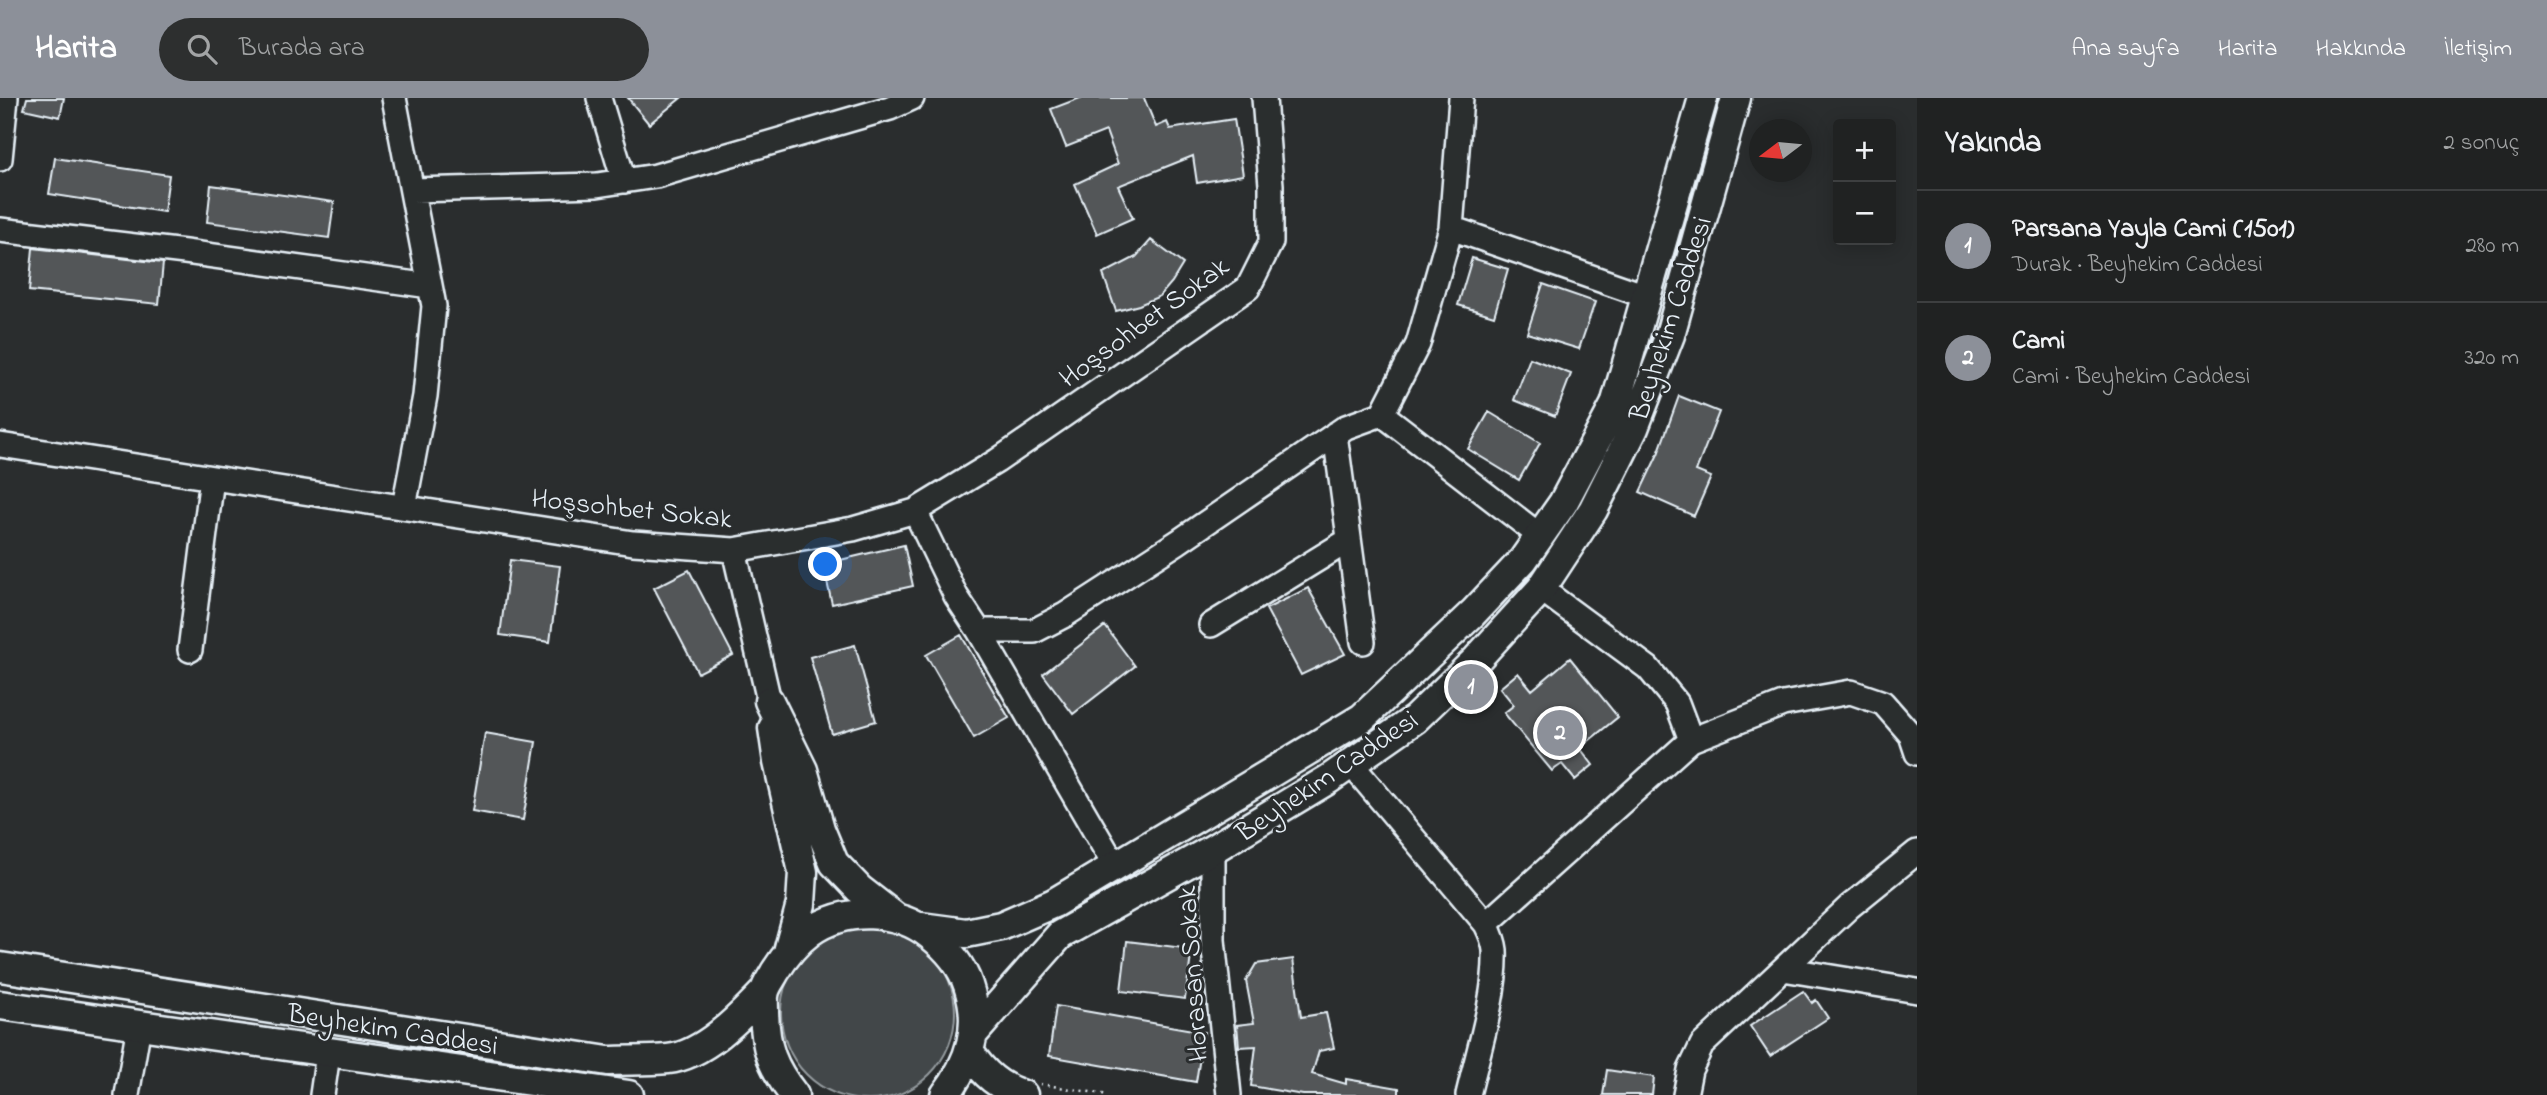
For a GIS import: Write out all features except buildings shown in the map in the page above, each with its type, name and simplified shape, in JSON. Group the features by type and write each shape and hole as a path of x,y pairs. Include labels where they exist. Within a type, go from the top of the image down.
{"main road":[{"name":"Beyhekim Caddesi","path":"921,928 966,933 1001,926 1054,903 1362,718 1473,613 1522,560 1563,503 1615,405 1703,98"},
{"name":"Beyhekim Caddesi","path":"945,1095 958,1078 972,1043 1060,935 1213,849 1351,764 1415,719 1477,659 1541,589 1593,510 1634,428 1670,335 1736,98"},
{"path":"769,701 803,770 820,830 834,863 859,889 895,917 921,928 945,947 963,972 973,1002 972,1043 981,1068 998,1085 1032,1089"},
{"path":"769,701 778,762 803,872 801,904 788,952"},
{"path":"788,952 811,931 840,918 867,914 895,917"},
{"name":"Beyhekim Caddesi","path":"0,967 608,1061 671,1059 704,1045 734,1023 764,992 788,952"},
{"path":"764,992 765,1040 775,1069 794,1095"},
{"name":"Beyhekim Caddesi","path":"0,1005 629,1095"}],"street":[{"path":"0,159 6,98"},
{"path":"394,98 434,306 425,396 404,507"},
{"path":"598,98 624,181"},
{"path":"412,190 597,185 656,176 891,108 912,98"},
{"name":"Hoşsohbet Sokak","path":"0,445 633,543 734,550 853,529 915,511 997,461 1248,288 1271,242 1271,184 1264,98"},
{"path":"979,631 1034,631 1065,615 1178,542 1346,427 1382,414 1418,345 1451,228 1461,98"},
{"path":"1451,228 1647,296"},
{"path":"0,230 430,286"},
{"path":"1382,414 1540,536"},
{"path":"1335,434 1363,642"},
{"path":"190,650 212,478"},
{"path":"915,511 956,596 1115,866"},
{"path":"1211,625 1349,540"},
{"path":"734,550 769,701"},
{"path":"1541,589 1648,667 1678,703 1691,740"},
{"path":"1486,924 1691,740 1783,704 1851,692 1882,703 1912,735 1917,753"},
{"path":"1351,764 1486,924 1492,937 1495,950 1490,996 1468,1095"},
{"name":"Horasan Sokak","path":"1213,849 1213,940 1229,1095"},
{"path":"1685,1095 1689,1070 1702,1045 1849,907 1917,852"},
{"path":"1783,969 1917,991"},
{"path":"127,1095 139,1025"},
{"path":"322,1095 328,1054"}],"path":[{"path":"1032,1089 1109,1095"}],"shaded area":[{"path":"851,928 885,928 916,941 940,965 953,996 953,1030 940,1061 916,1085 891,1096 845,1096 820,1085 796,1061 783,1030 783,996 796,965 820,941"}],"place":[{"name":"Parsana Yayla Cami (1501)","path":"1471,687"},
{"name":"Cami","path":"1560,733"}]}
